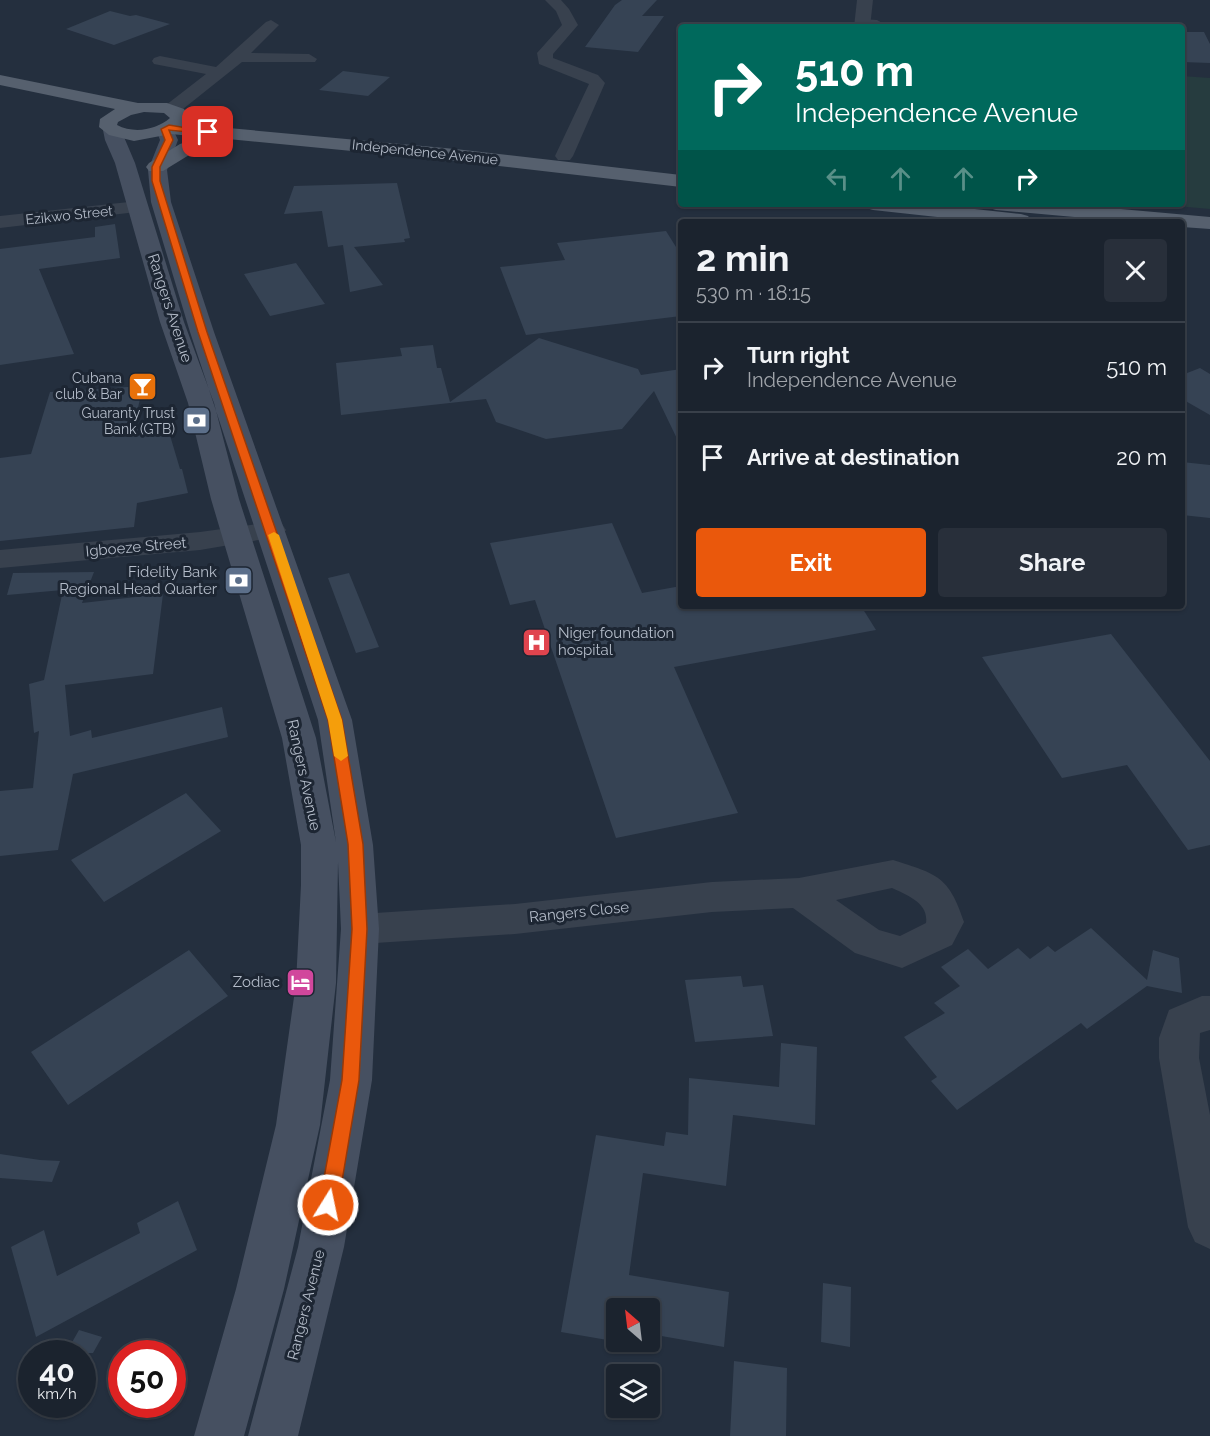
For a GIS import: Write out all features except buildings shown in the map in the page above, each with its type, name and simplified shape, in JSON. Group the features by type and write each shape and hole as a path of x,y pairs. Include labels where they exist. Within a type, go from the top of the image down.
{"main road":[{"path":"0,80 138,108"},
{"path":"0,93 53,105 130,134 171,120"},
{"path":"97,121 138,108 157,107 171,120"},
{"name":"Independence Avenue","path":"171,120 678,169"},
{"name":"Independence Avenue","path":"171,120 228,133 454,154 678,181"},
{"path":"156,167 169,140 171,120"},
{"name":"Rangers Avenue","path":"97,121 114,140 125,164 172,322 201,403 303,755 316,825 320,885 316,983 298,1125 260,1289 219,1436"},
{"path":"156,167 187,148 228,133"},
{"name":"Rangers Avenue","path":"156,167 156,181 171,235 206,344 272,530 335,720 356,844 360,929 351,1080 321,1247 273,1436"},
{"path":"902,207 1020,219"},
{"path":"1030,207 1165,219"},
{"path":"1185,221 1210,223"},
{"path":"1185,233 1210,235"}],"street":[{"path":"552,0 562,9 570,25 545,53 545,61 592,78 597,83 564,156"},
{"path":"866,0 870,24"},
{"path":"870,24 879,0"},
{"path":"171,120 271,25"},
{"path":"238,57 309,59"},
{"path":"160,61 219,72"},
{"name":"Ezikwo Street","path":"0,222 138,207"},
{"name":"Igboeze Street","path":"0,559 238,537 272,530"},
{"name":"Rangers Close","path":"360,929 515,919 712,897 799,893"},
{"path":"1210,1013 1202,1013 1183,1022 1179,1038 1179,1058 1210,1227"}],"green space":[{"path":"1185,76 1210,78 1210,209 1185,207"}],"slow traffic":[{"path":"274,535 335,720 341,756"}],"place":[{"name":"Cubana club & Bar","path":"143,386"},
{"name":"Guaranty Trust Bank (GTB)","path":"196,421"},
{"name":"Fidelity Bank Regional Head Quarter","path":"238,581"},
{"name":"Niger foundation hospital","path":"537,642"},
{"name":"Zodiac","path":"301,982"}],"route":[{"path":"208,132 165,129 169,140 156,167 156,181 202,332 272,530 335,720 356,844 360,929 351,1080 328,1205"}]}
